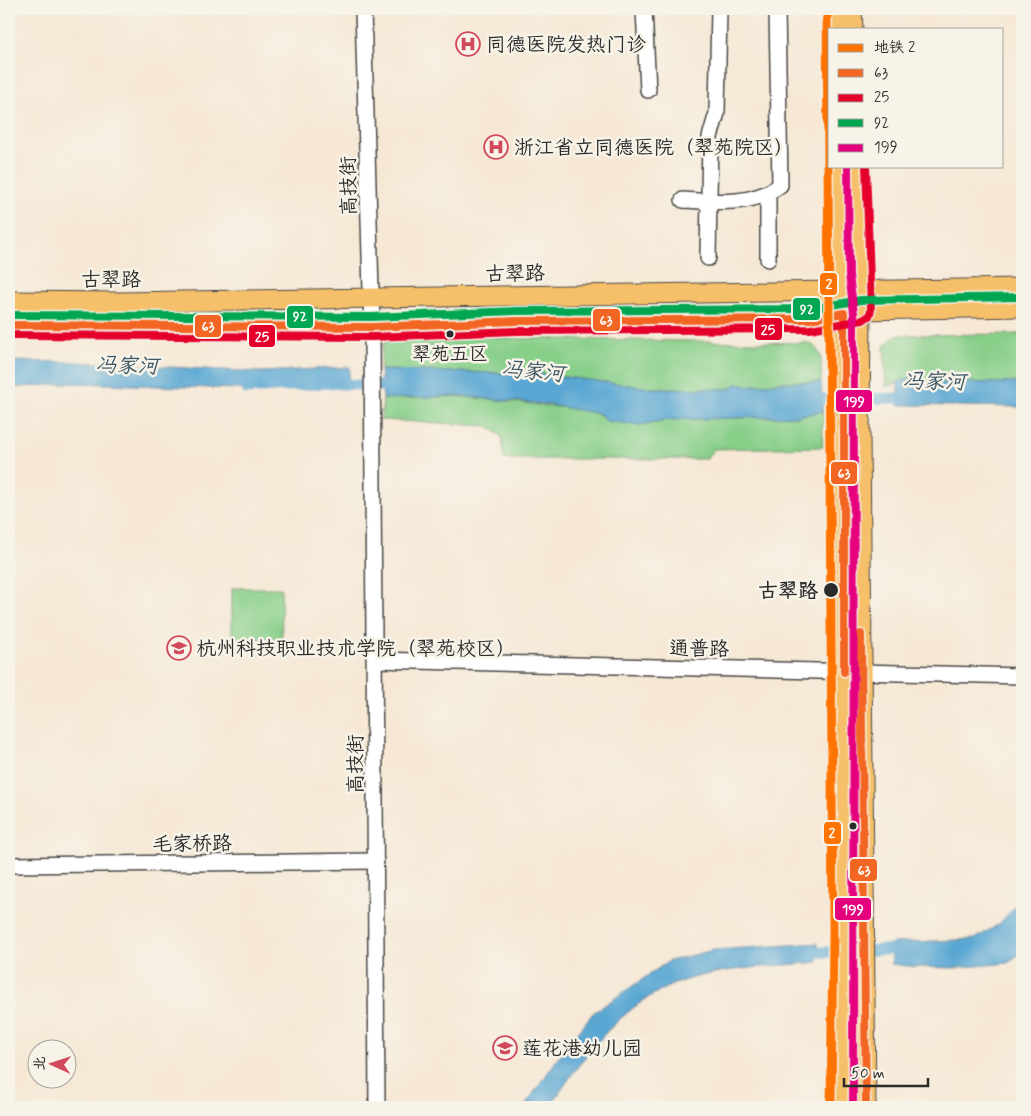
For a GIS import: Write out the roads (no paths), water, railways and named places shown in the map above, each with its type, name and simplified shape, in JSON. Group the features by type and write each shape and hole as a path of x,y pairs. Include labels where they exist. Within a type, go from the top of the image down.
{"main road":[{"path":"836,9 836,28"},
{"path":"852,9 853,28"},
{"path":"838,168 839,276 850,291"},
{"path":"856,168 850,291 853,311 853,672 864,912 866,1107"},
{"name":"古翠路","path":"9,300 121,302 1022,288"},
{"path":"9,325 372,327 518,321 810,319 853,311 1022,307"},
{"path":"843,1107 843,910 853,672"}],"street":[{"name":"高技街","path":"364,9 372,327 377,1107"},
{"path":"644,9 648,90"},
{"path":"708,258 710,137 717,113 719,9"},
{"path":"683,200 738,200 768,194 780,185 777,9"},
{"path":"768,194 768,259"},
{"name":"通普路","path":"375,660 1022,676"},
{"name":"毛家桥路","path":"9,865 376,861"}],"water":[{"path":"9,361 78,362 260,372 350,367 348,385 326,383 261,390 77,383 9,388"},
{"path":"380,370 541,374 652,388 730,389 738,383 749,386 781,382 821,382 823,411 798,416 666,420 640,425 606,421 600,414 544,404 458,396 383,399"},
{"path":"910,378 926,382 1022,383 1022,407 898,405 898,382"},
{"path":"1022,899 1022,952 1008,963 956,968 891,964 893,943 975,939 999,924"},
{"path":"818,943 818,962 718,972 686,980 664,989 643,1001 608,1031 577,1068 550,1107 524,1107 565,1048 593,1013 669,961 713,950"}],"waterway":[{"name":"冯家河","path":"247,389 326,383 380,386"},
{"name":"冯家河","path":"807,399 913,398"},
{"path":"803,953 907,949"}],"metro line":[{"name":"2","path":"827,9 828,163"},
{"name":"2","path":"828,168 833,934 831,1107"}],"place":[{"name":"同德医院发热门诊","path":"468,44"},
{"name":"浙江省立同德医院（翠苑院区）","path":"496,147"},
{"name":"翠苑五区","path":"450,334"},
{"name":"古翠路","path":"831,590"},
{"name":"杭州科技职业技术学院（翠苑校区）","path":"179,648"},
{"name":"莲花港幼儿园","path":"505,1048"}]}
